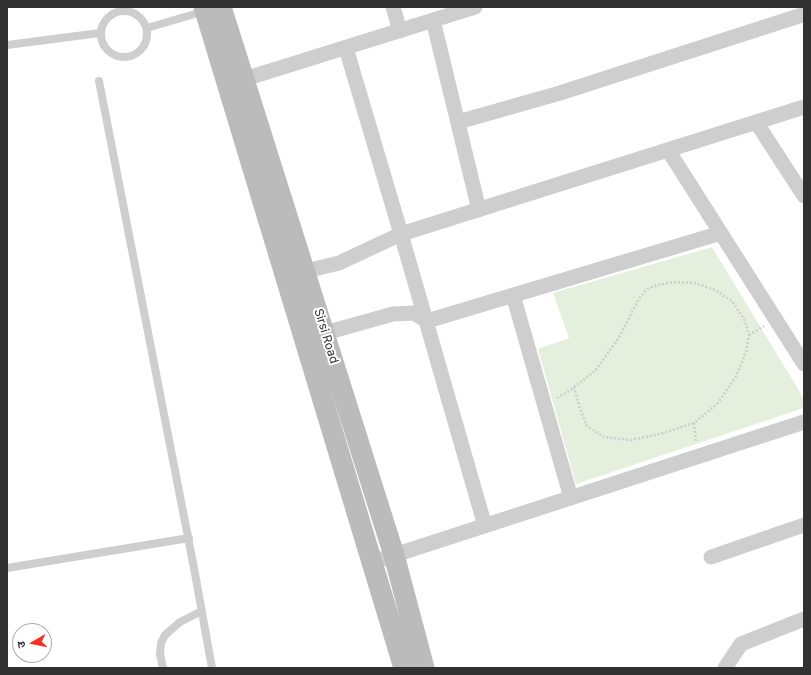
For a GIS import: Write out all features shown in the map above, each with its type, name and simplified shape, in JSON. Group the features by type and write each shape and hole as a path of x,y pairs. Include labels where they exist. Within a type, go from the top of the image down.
{"street":[{"path":"393,7 400,30"},
{"path":"237,82 475,7"},
{"name":"Sirsi Road","path":"210,8 306,271 394,555 424,668"},
{"path":"458,122 560,93 801,14"},
{"path":"434,20 479,210"},
{"path":"346,48 427,321 485,526"},
{"name":"Sirsi Road","path":"237,82 404,668"},
{"path":"306,271 339,263 401,234 804,107"},
{"path":"756,122 804,196"},
{"path":"668,150 804,364"},
{"path":"325,333 393,314 414,313 427,321 721,233"},
{"path":"513,295 571,498"},
{"path":"373,562 804,422"},
{"path":"712,557 804,525"},
{"path":"725,668 741,644 804,619"}],"lane":[{"path":"147,28 210,8"},
{"path":"122,10 134,13 144,22 147,28 146,42 143,48 126,57 119,57 108,51 103,46 100,33 104,20 109,15 122,10"},
{"path":"7,45 100,33"},
{"path":"99,80 189,538 212,668"},
{"path":"7,568 189,538"},
{"path":"163,668 161,648 165,635 180,622 202,611"}],"path":[{"path":"544,405 574,387 595,370 618,339 642,295 646,290 654,286 672,282 680,282 695,283 715,290 732,301 744,319 749,335 746,352 736,376 718,403 694,423 660,434 631,440 604,437 587,426 578,406 574,387"}],"green space":[{"path":"712,247 804,399 804,408 576,484 538,349 569,338 553,293"}]}
